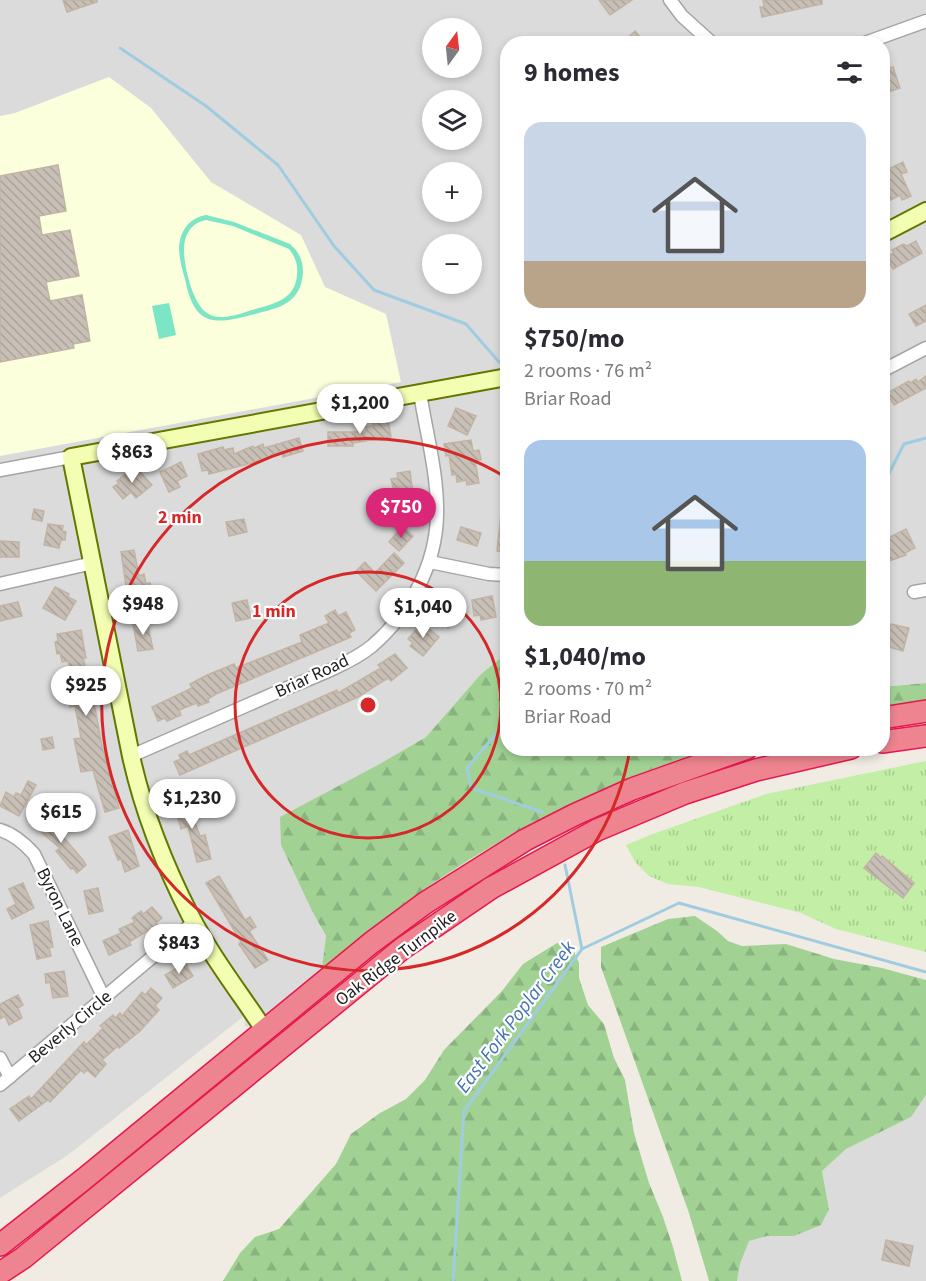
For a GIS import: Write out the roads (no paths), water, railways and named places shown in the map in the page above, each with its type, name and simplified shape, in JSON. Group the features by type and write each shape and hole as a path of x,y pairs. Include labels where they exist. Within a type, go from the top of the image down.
{"highway":[{"path":"890,717 926,711"},
{"path":"890,741 926,736"},
{"name":"Oak Ridge Turnpike","path":"0,1245 84,1179 371,943 424,903 525,840 632,789 726,756"},
{"path":"752,756 756,770"},
{"name":"Oak Ridge Turnpike","path":"0,1273 23,1258 403,948 491,888 597,830 685,793 756,770 816,756"},
{"path":"265,1031 278,1050"}],"street":[{"path":"670,0 682,16 704,36"},
{"path":"884,36 926,21"},
{"path":"890,230 926,211"},
{"path":"890,367 926,348"},
{"path":"0,470 500,378"},
{"name":"Briar Road","path":"131,756 333,668 368,648 393,624 415,591 430,562 437,515 420,393"},
{"path":"71,457 131,756 152,829 194,922 265,1031"},
{"path":"430,562 500,575"},
{"path":"0,584 93,563"},
{"name":"Byron Lane","path":"0,831 7,832 21,840 34,854 104,999"},
{"name":"Beverly Circle","path":"0,1085 194,922"},
{"path":"0,1058 10,1077"}],"waterway":[{"path":"120,48 206,106 278,165 334,246 374,290 466,324 499,362"},
{"path":"890,471 904,444 926,438"},
{"path":"500,729 467,768 471,788 542,812"},
{"path":"565,865 582,949"},
{"name":"East Fork Poplar Creek","path":"453,1281 464,1111 582,949 679,903 926,972"}]}
